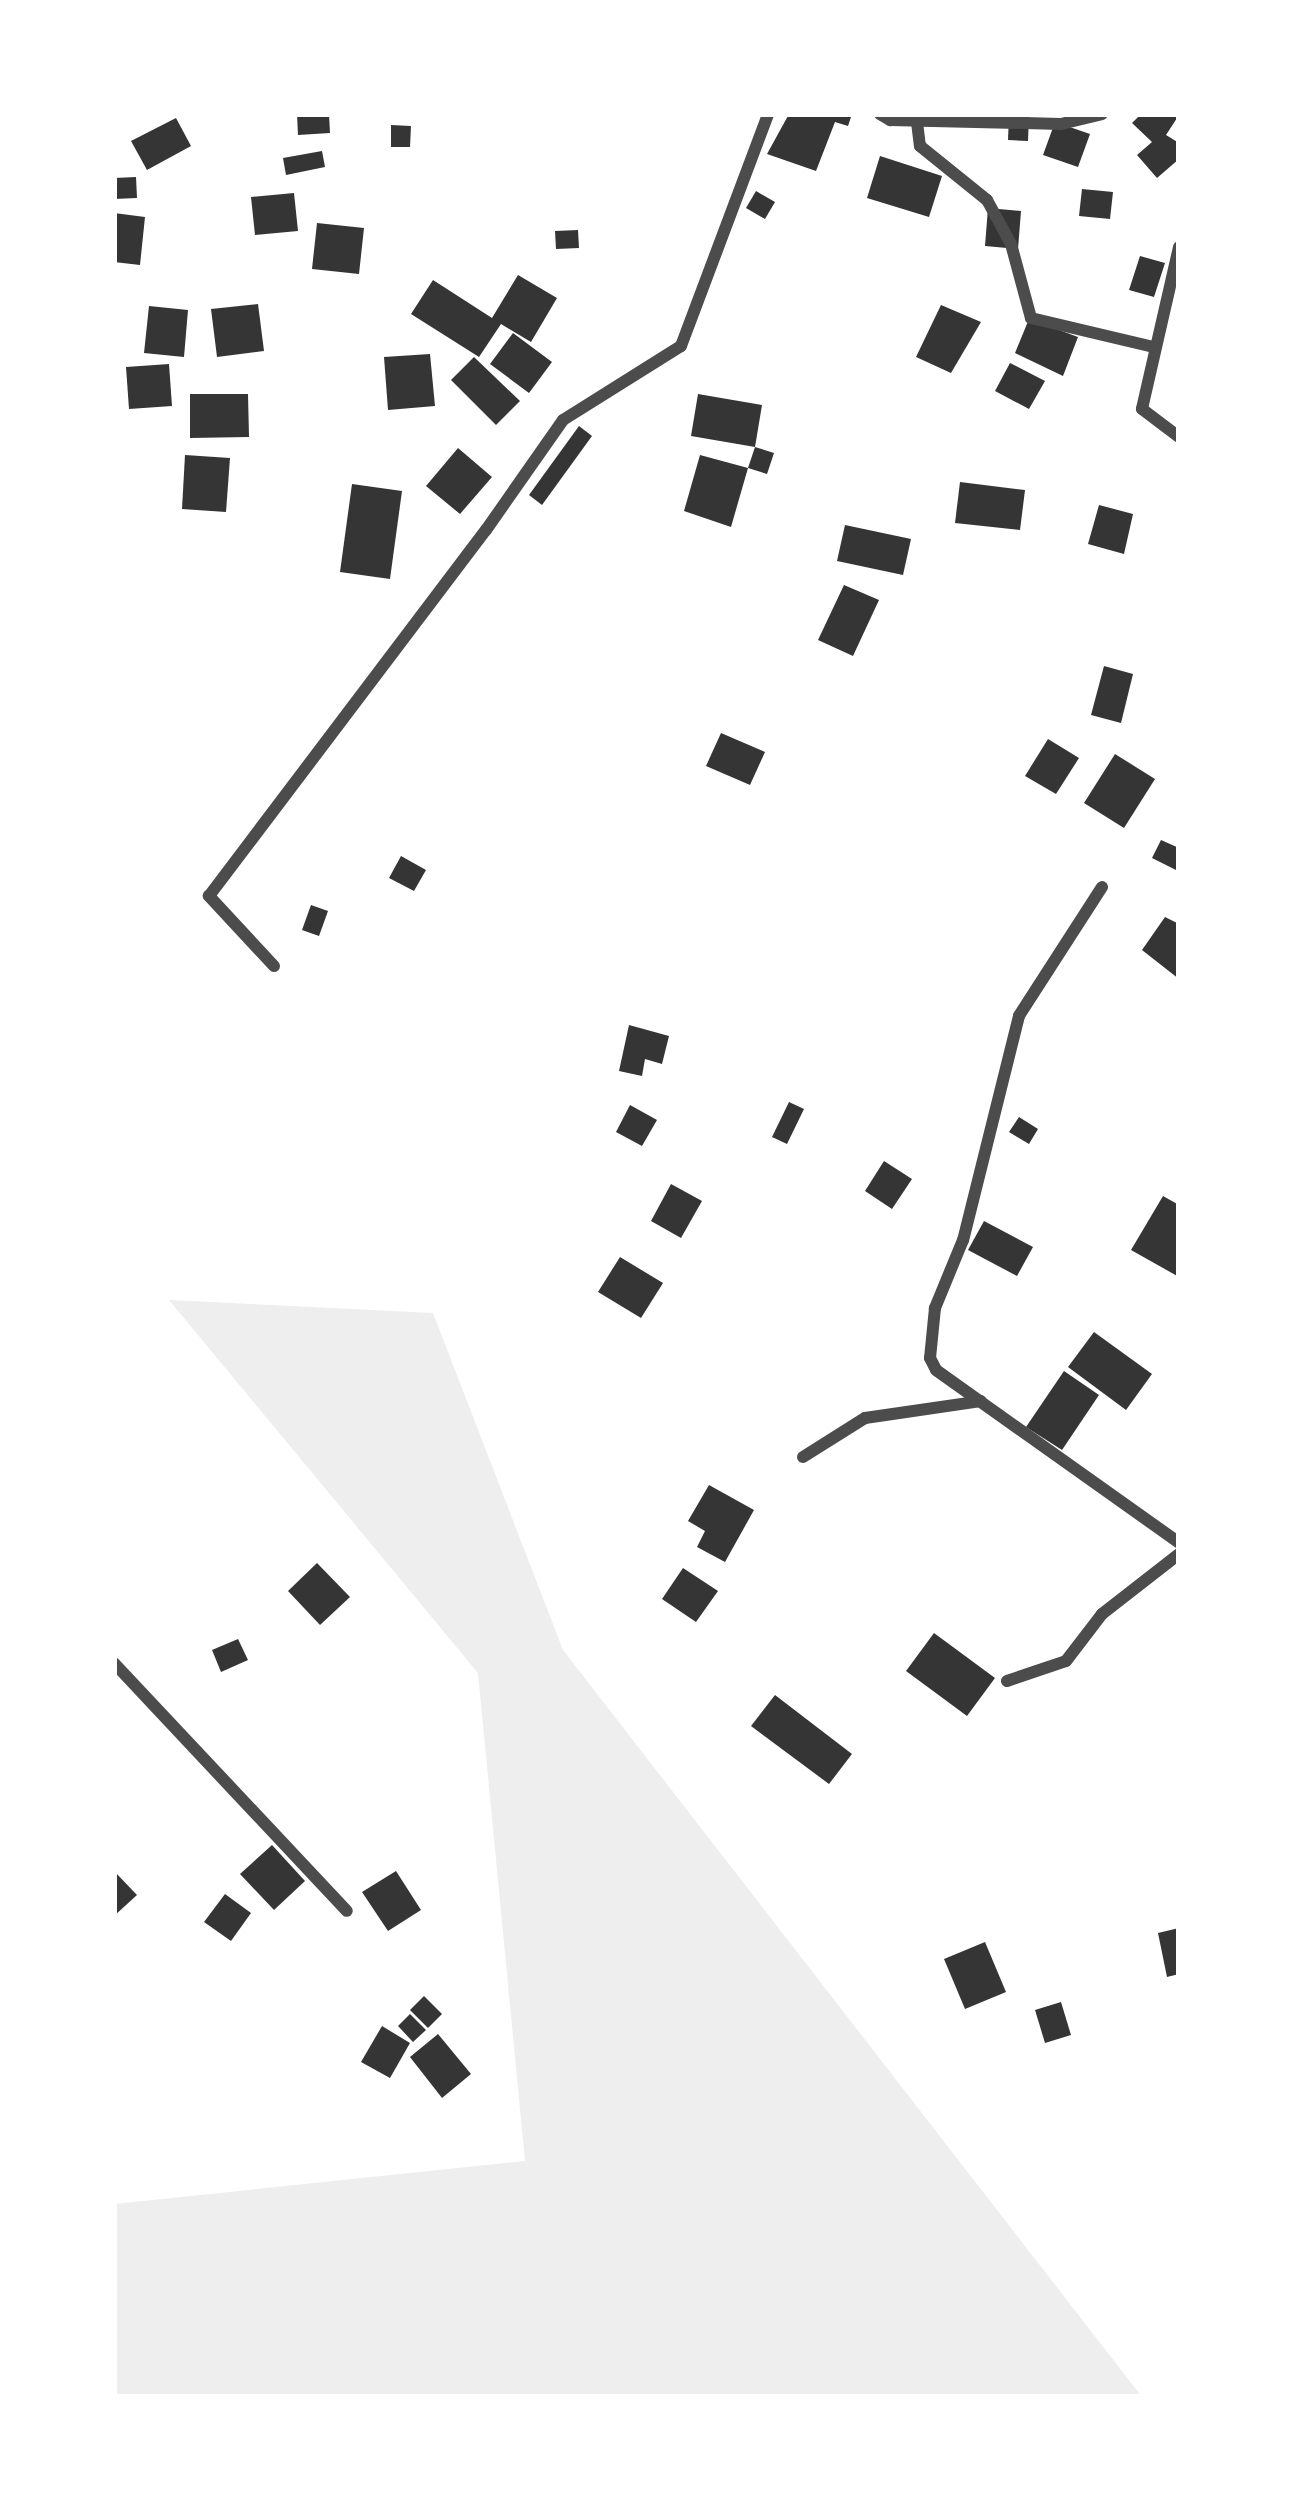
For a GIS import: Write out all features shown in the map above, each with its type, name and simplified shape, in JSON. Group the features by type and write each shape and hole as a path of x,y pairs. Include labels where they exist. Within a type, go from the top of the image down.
{"street":[{"path":"274,966 209,896 486,530 563,420 681,346 768,114"},
{"path":"880,114 890,120 916,116 1061,124 1102,114"},
{"path":"916,116 920,146 987,200 1011,244 1031,318 1154,347"},
{"path":"1179,247 1142,409 1179,437"},
{"path":"1102,886 1019,1016 963,1240 935,1308 930,1346 936,1370 1179,1543"},
{"path":"803,1457 865,1418 982,1401"},
{"path":"1007,1681 1066,1661 1102,1613 1179,1554"},
{"path":"114,1663 347,1911"}],"shaded area":[{"path":"169,1300 433,1313 563,1650 1142,2397 114,2397 114,2204 525,2161 478,1673"}],"building":[{"path":"297,114 329,114 330,133 298,135"},
{"path":"789,114 852,114 848,126 835,122 816,171 767,154"},
{"path":"1009,114 1029,114 1028,141 1008,140"},
{"path":"1141,114 1179,115 1166,135 1179,143 1179,159 1157,178 1137,155 1152,142 1132,123"},
{"path":"176,118 191,146 147,170 131,141"},
{"path":"1055,122 1090,134 1078,167 1043,155"},
{"path":"391,125 411,126 410,147 391,147"},
{"path":"322,151 325,167 286,175 283,158"},
{"path":"880,156 942,176 929,217 867,198"},
{"path":"136,177 137,198 114,199 114,178"},
{"path":"1082,189 1113,192 1110,219 1079,216"},
{"path":"756,191 775,202 765,219 746,208"},
{"path":"294,193 298,231 255,235 251,197"},
{"path":"988,208 1021,211 1018,249 985,246"},
{"path":"114,213 145,217 140,265 114,262"},
{"path":"317,223 364,228 359,274 312,269"},
{"path":"578,230 579,248 556,249 555,231"},
{"path":"1140,256 1165,263 1154,297 1129,290"},
{"path":"518,275 557,298 531,342 501,324 479,357 411,314 433,280 492,318"},
{"path":"258,304 264,351 217,357 211,309"},
{"path":"941,305 981,322 951,373 916,357"},
{"path":"149,306 188,310 184,357 144,353"},
{"path":"1029,319 1078,337 1063,376 1015,353"},
{"path":"513,333 552,362 529,393 490,364"},
{"path":"430,354 435,406 388,410 384,357"},
{"path":"474,357 520,401 496,425 451,380"},
{"path":"1010,363 1045,381 1029,409 995,391"},
{"path":"169,364 172,406 129,409 126,367"},
{"path":"190,394 248,394 249,437 190,438"},
{"path":"698,394 762,405 755,447 691,436"},
{"path":"579,426 592,436 542,505 529,495"},
{"path":"755,447 774,453 767,474 748,468"},
{"path":"458,448 492,477 460,514 426,486"},
{"path":"185,455 230,458 226,512 182,509"},
{"path":"700,455 748,468 731,527 684,511"},
{"path":"960,482 1025,490 1020,530 955,523"},
{"path":"352,484 402,491 390,579 340,572"},
{"path":"1099,505 1133,514 1124,554 1088,544"},
{"path":"845,525 911,539 903,575 837,561"},
{"path":"844,585 879,600 853,656 818,640"},
{"path":"1104,666 1133,674 1121,723 1091,715"},
{"path":"721,733 765,752 750,785 706,766"},
{"path":"1048,739 1079,758 1056,794 1025,776"},
{"path":"1115,754 1155,779 1124,828 1084,803"},
{"path":"1161,840 1179,848 1176,870 1152,858"},
{"path":"401,856 426,870 414,891 389,878"},
{"path":"311,905 328,911 319,936 302,930"},
{"path":"1165,917 1179,924 1179,979 1142,950"},
{"path":"629,1025 669,1036 662,1064 645,1059 642,1076 619,1071"},
{"path":"789,1102 804,1109 787,1144 772,1137"},
{"path":"630,1105 657,1120 642,1146 616,1132"},
{"path":"1019,1117 1038,1129 1029,1144 1009,1132"},
{"path":"884,1161 912,1179 892,1209 865,1191"},
{"path":"671,1184 702,1201 681,1238 651,1221"},
{"path":"1163,1196 1179,1205 1179,1277 1131,1250"},
{"path":"984,1221 1033,1247 1017,1276 968,1250"},
{"path":"620,1257 663,1283 641,1318 598,1292"},
{"path":"1094,1332 1152,1374 1126,1410 1068,1367"},
{"path":"1064,1371 1099,1395 1062,1450 1026,1427"},
{"path":"709,1485 754,1510 725,1562 697,1547 705,1531 688,1521"},
{"path":"317,1563 350,1597 320,1625 288,1591"},
{"path":"683,1568 718,1591 696,1622 662,1599"},
{"path":"934,1633 995,1678 967,1716 906,1671"},
{"path":"238,1639 248,1660 221,1672 212,1650"},
{"path":"775,1695 852,1754 829,1784 751,1726"},
{"path":"272,1845 305,1881 274,1910 240,1874"},
{"path":"114,1871 137,1895 114,1916"},
{"path":"396,1871 421,1910 388,1931 362,1892"},
{"path":"225,1894 251,1913 231,1941 204,1922"},
{"path":"1179,1928 1179,1974 1167,1977 1158,1933"},
{"path":"985,1942 1006,1992 965,2009 944,1959"},
{"path":"424,1996 442,2014 428,2028 410,2010"},
{"path":"1061,2002 1071,2035 1045,2043 1035,2010"},
{"path":"410,2014 426,2030 413,2042 398,2026"},
{"path":"382,2026 410,2043 390,2078 361,2062"},
{"path":"438,2034 471,2074 442,2098 410,2057"}]}
